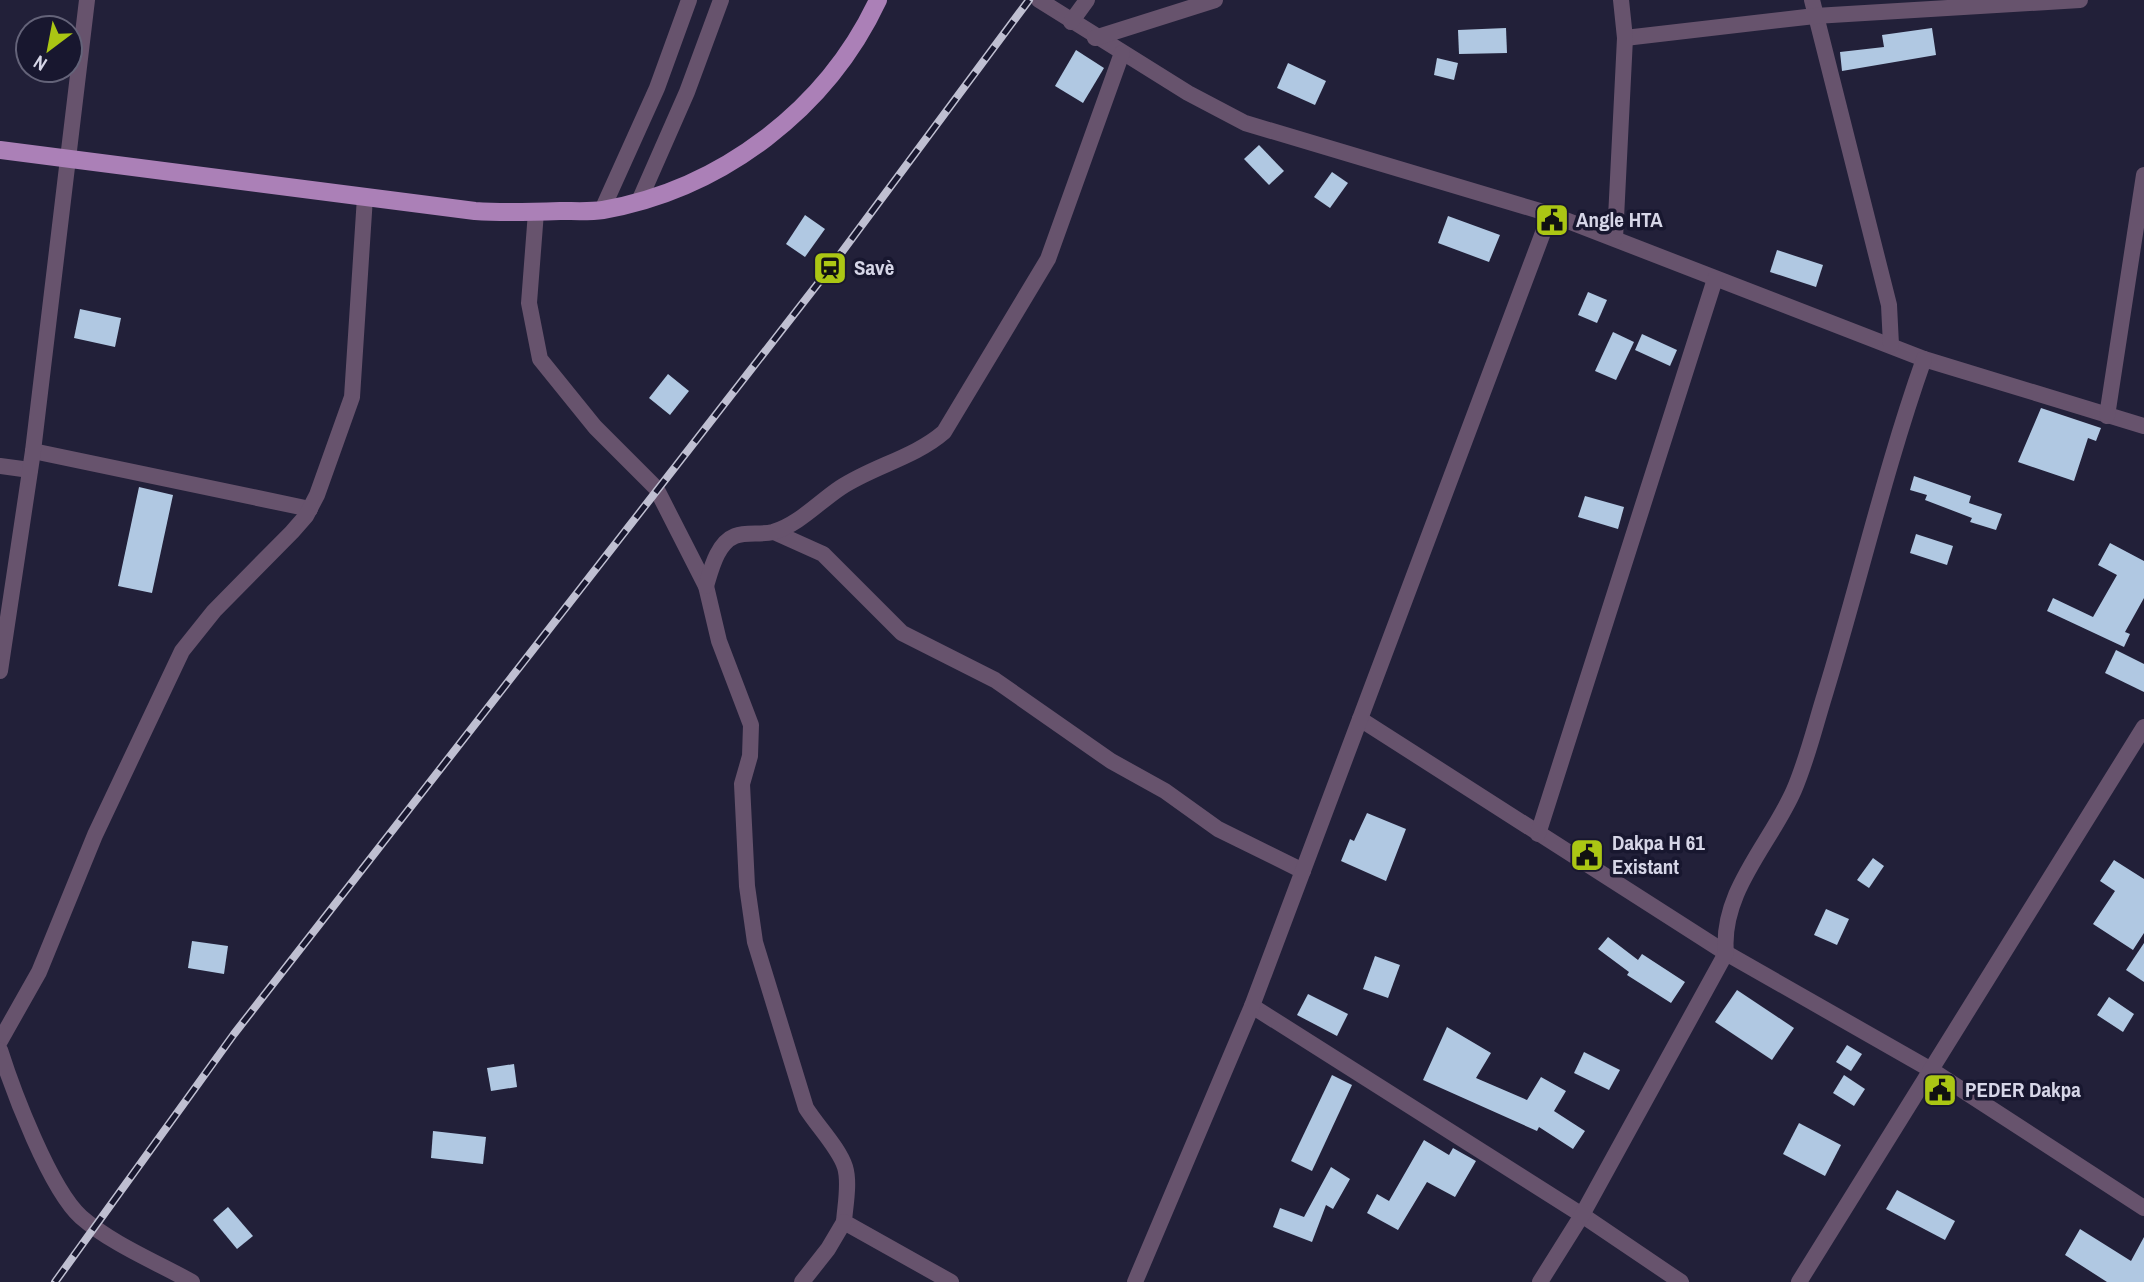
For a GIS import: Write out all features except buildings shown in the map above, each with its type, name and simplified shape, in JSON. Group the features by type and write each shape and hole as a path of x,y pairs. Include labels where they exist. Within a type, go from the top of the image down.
{"main road":[{"path":"0,150 475,211 602,210 676,189 713,173 786,123 834,73 852,48 878,0"}],"street":[{"path":"0,671 33,451 87,0"},
{"path":"602,210 657,88 689,0"},
{"path":"640,199 691,81 721,0"},
{"path":"1039,0 1095,38 1245,123 1550,214 1924,359 2144,426"},
{"path":"1071,22 1087,0"},
{"path":"1095,38 1215,0"},
{"path":"1615,238 1625,38 1621,0"},
{"path":"1625,38 1813,8 2080,0"},
{"path":"1813,8 1889,305 1891,345"},
{"path":"706,586 724,545 735,536 774,532 810,512 842,487 930,444 944,432 1048,259 1122,53"},
{"path":"2107,416 2144,175"},
{"path":"0,1041 38,972 95,835 182,651 214,611 292,532 310,509 338,442 352,397 365,197"},
{"path":"536,212 529,303 540,359 595,427 656,488 706,586 719,642 751,725 750,756 742,784 747,886 755,942 806,1108 821,1133 839,1153 846,1170 844,1222 828,1249 802,1282"},
{"path":"1135,1282 1252,1006 1550,214"},
{"path":"1538,834 1715,279"},
{"path":"1540,1282 1582,1215 1726,953 1724,936 1732,906 1762,844 1795,789 1853,604 1907,406 1924,359"},
{"path":"33,451 310,509"},
{"path":"0,466 30,470"},
{"path":"774,532 823,554 902,633 995,680 1111,761 1166,790 1217,829 1303,871"},
{"path":"1360,719 1726,953 1933,1070 2144,1208"},
{"path":"1799,1282 2144,727"},
{"path":"1252,1006 1582,1215 1681,1282"},
{"path":"0,1049 21,1112 54,1176 79,1216 192,1282"},
{"path":"844,1222 951,1282"}],"railway":[{"path":"55,1282 234,1034 830,268 1029,0"}],"place":[{"name":"Angle HTA","path":"1552,220"},
{"name":"Savè","path":"830,268"},
{"name":"Dakpa H 61 Existant","path":"1587,855"},
{"name":"PEDER Dakpa","path":"1940,1090"}]}
